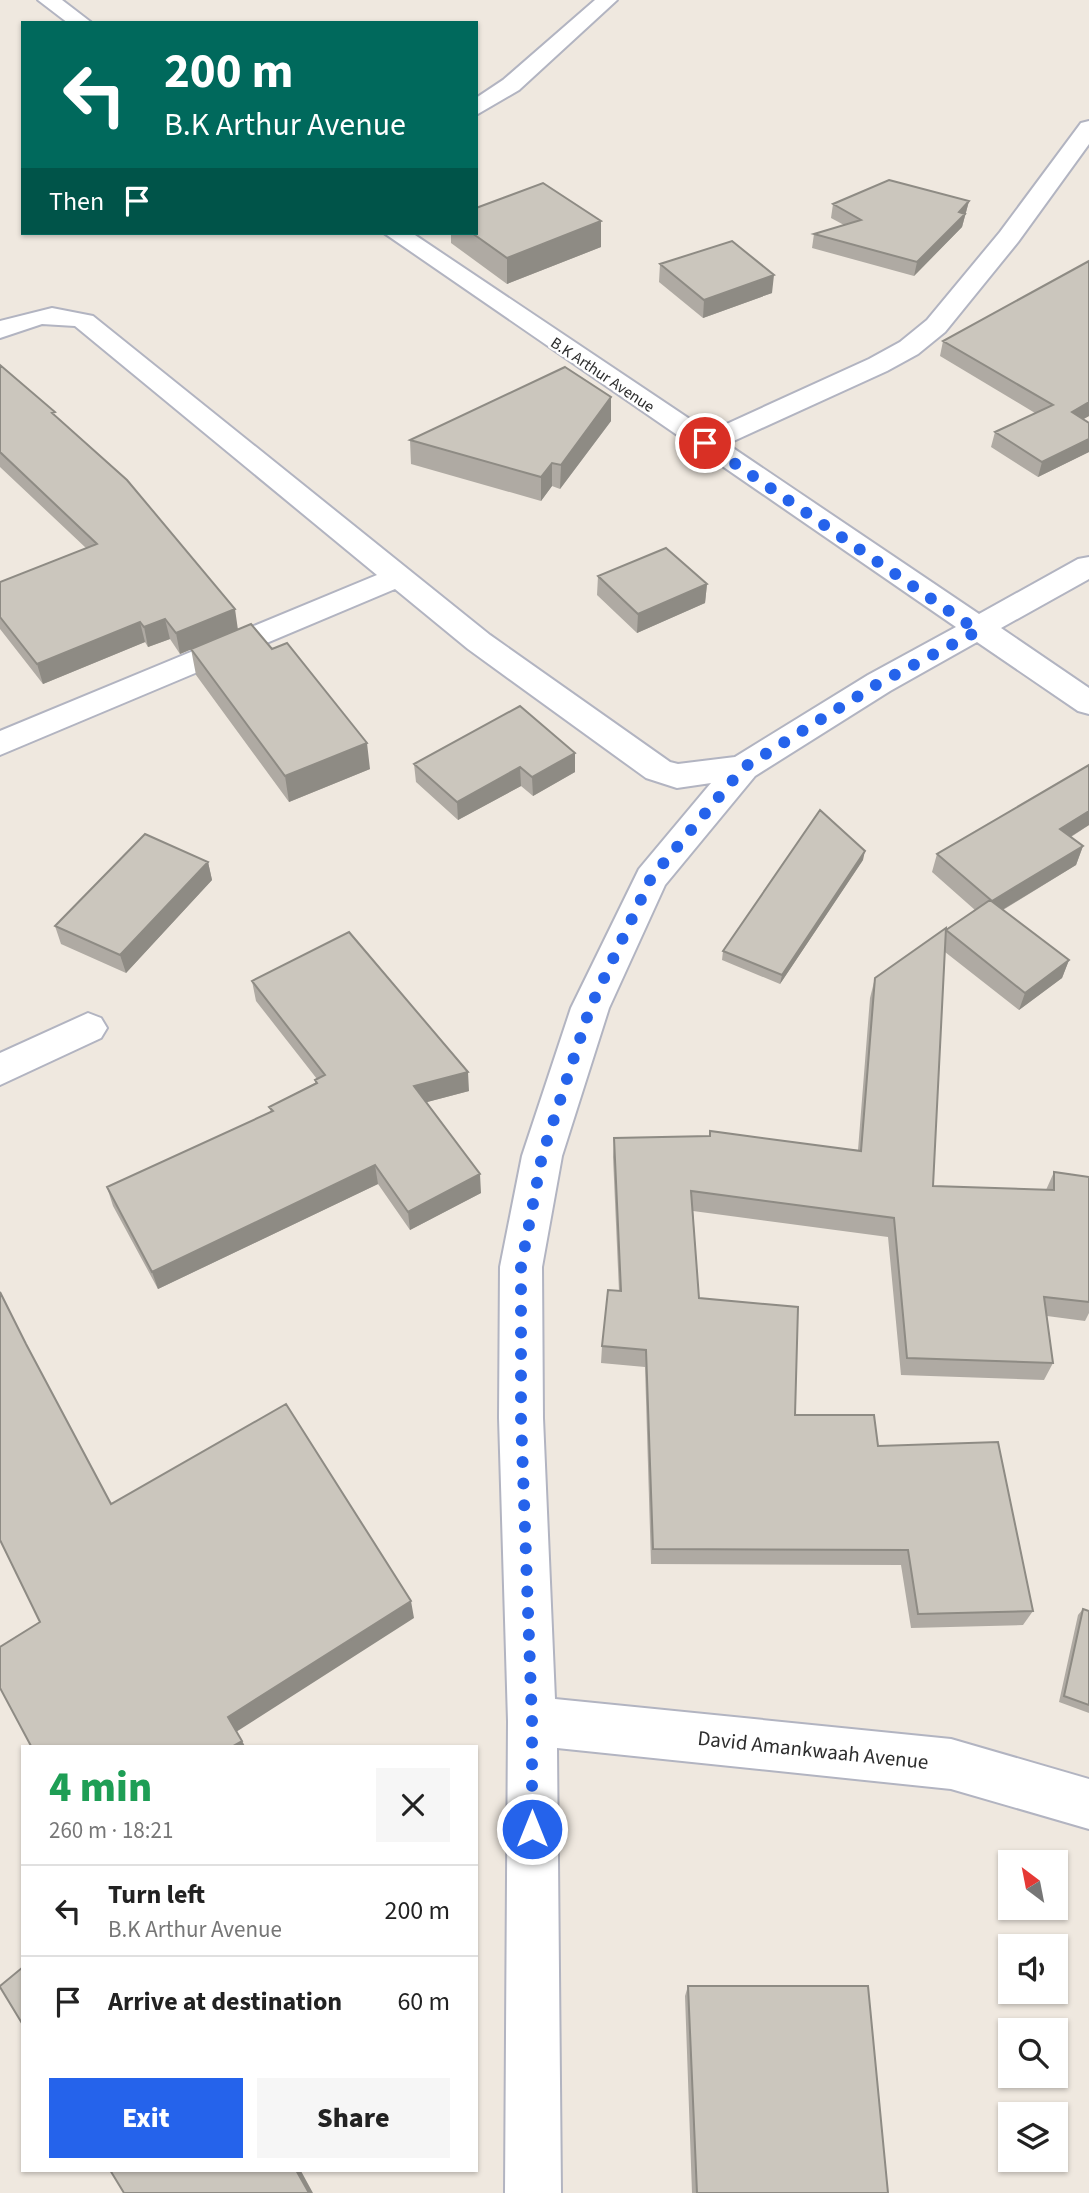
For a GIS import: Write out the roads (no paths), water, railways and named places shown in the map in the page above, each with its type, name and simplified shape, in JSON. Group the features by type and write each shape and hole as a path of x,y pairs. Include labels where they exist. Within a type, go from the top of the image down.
{"street":[{"path":"48,0 79,21"},
{"path":"478,107 511,85 607,0"},
{"path":"705,443 909,348 936,326 1068,177 1089,128"},
{"name":"B.K Arthur Avenue","path":"399,235 978,631 1089,703"},
{"path":"0,330 32,317 52,314 69,315 84,321 479,642 658,770 677,776 743,768"},
{"path":"533,2193 532,1721 521,1418 521,1267 542,1156 590,1008 651,878 743,768 879,683 978,631 1089,566"},
{"path":"0,744 398,577"},
{"path":"0,1070 88,1028"},
{"name":"David Amankwaah Avenue","path":"532,1721 951,1765 1089,1804"}]}
